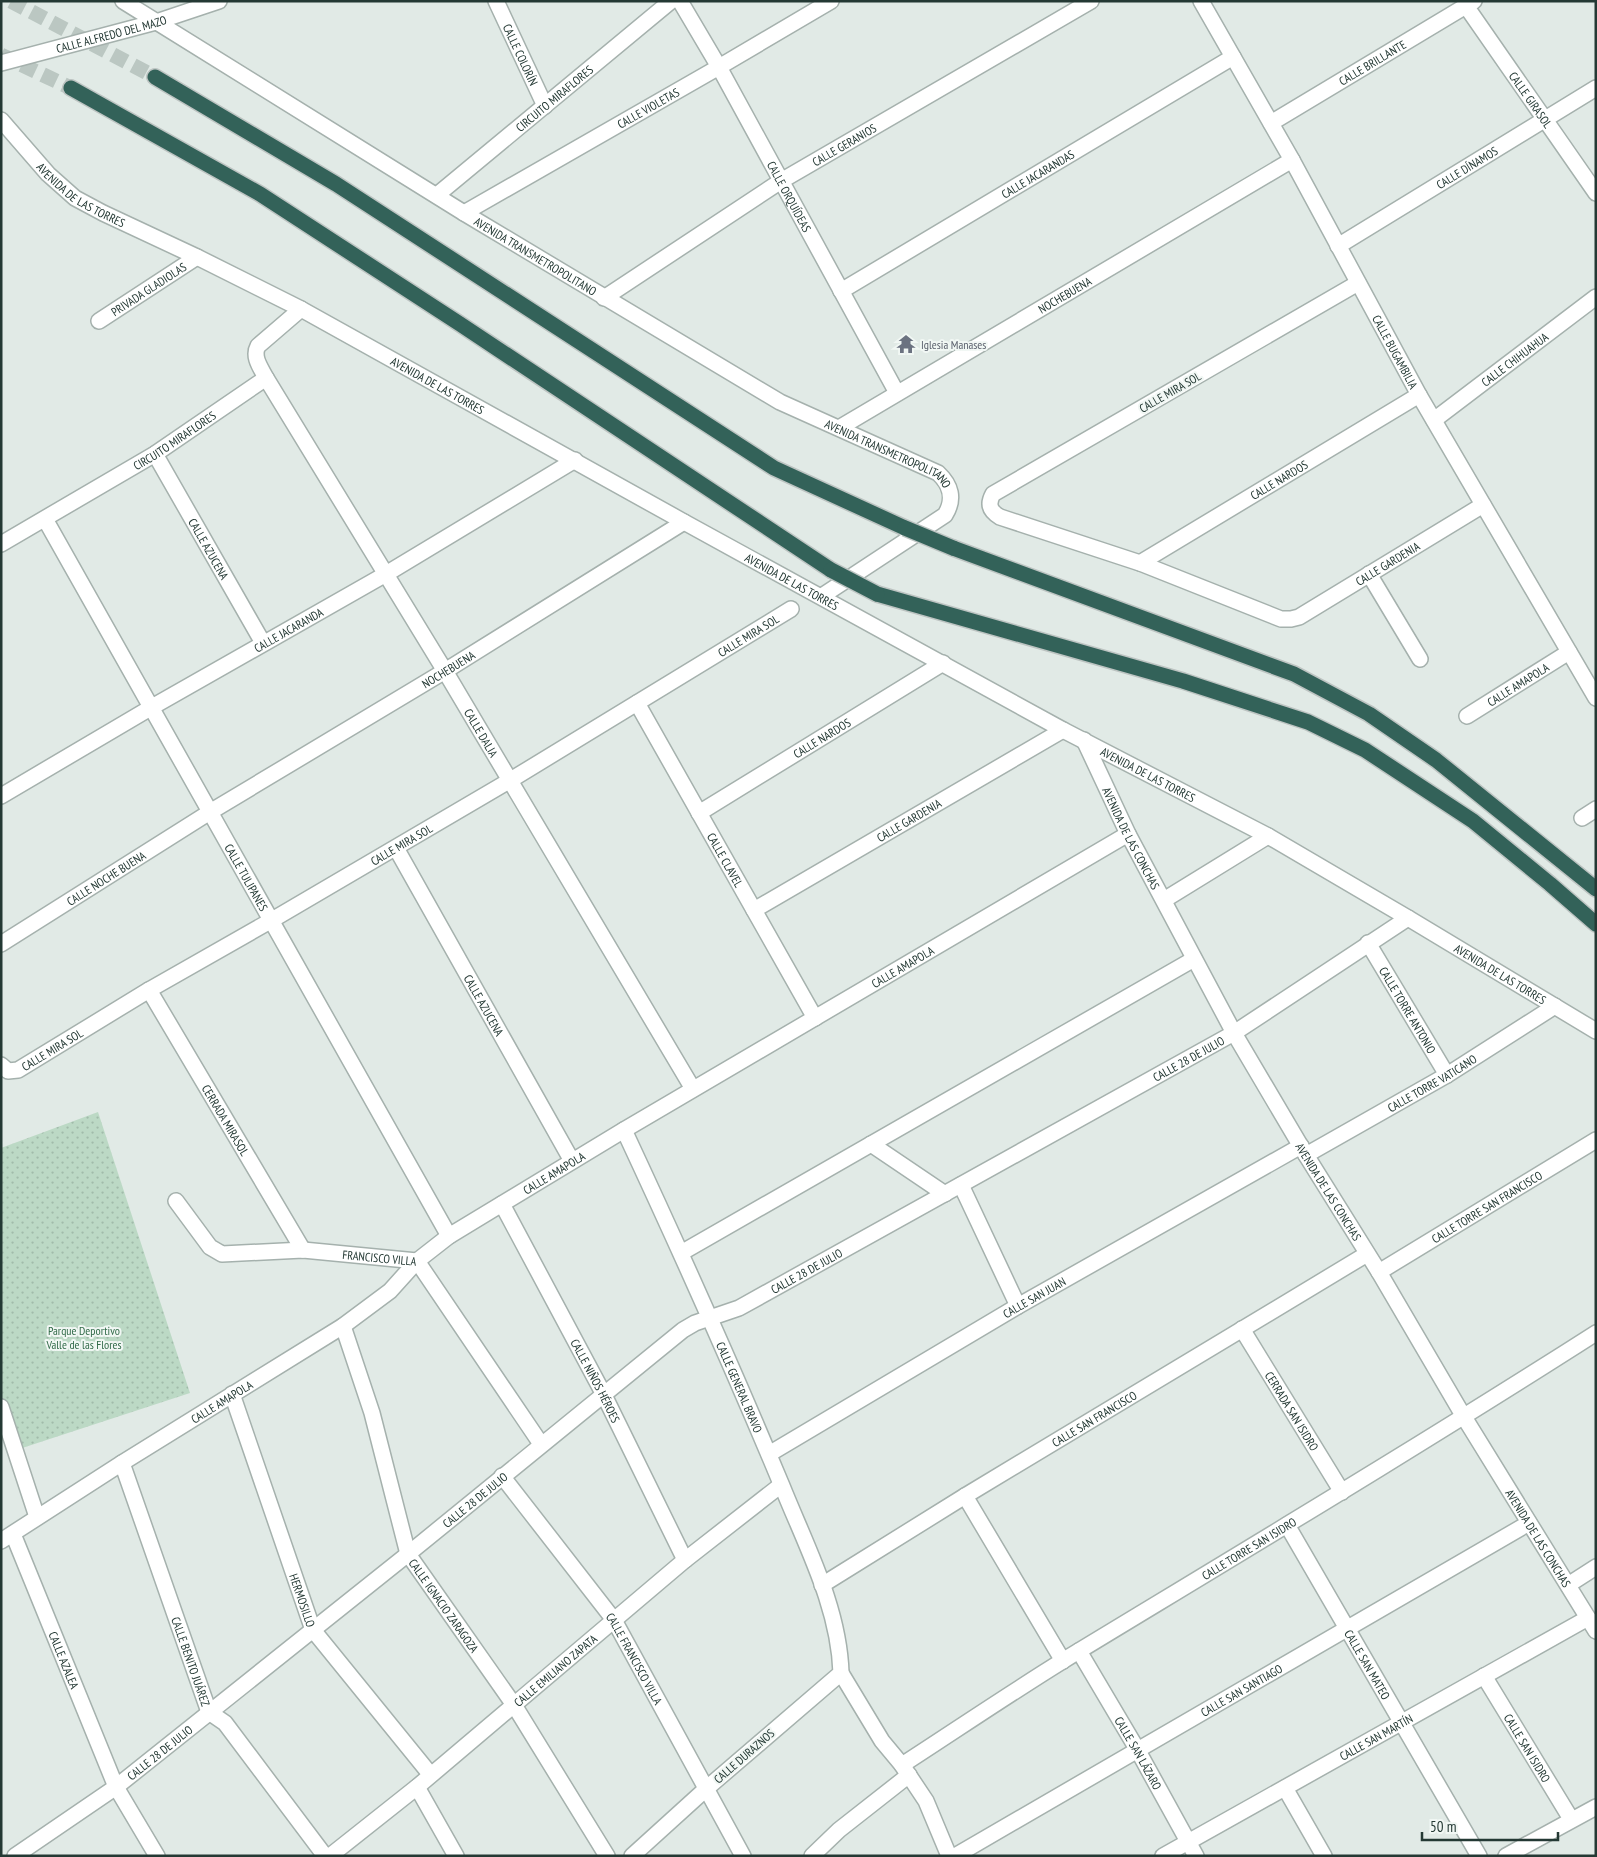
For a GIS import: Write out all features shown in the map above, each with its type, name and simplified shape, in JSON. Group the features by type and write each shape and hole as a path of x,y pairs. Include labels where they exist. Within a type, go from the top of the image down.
{"highway":[{"path":"155,77 336,184 774,468 953,548 1294,674 1370,714 1436,760 1596,889"},
{"path":"71,88 260,194 831,570 877,594 1182,681 1308,722 1365,750 1473,822 1596,924"}],"street":[{"name":"AVENIDA TRANSMETROPOLITANO","path":"123,1 464,213 780,402 938,473 947,481 951,495 950,506 945,515 822,596"},
{"name":"CALLE ALFREDO DEL MAZO","path":"1,63 156,22 219,1"},
{"name":"CALLE COLORÍN","path":"496,1 545,106"},
{"name":"CIRCUITO MIRAFLORES","path":"437,195 671,1"},
{"name":"CALLE ORQUÍDEAS","path":"680,1 719,68 897,393"},
{"name":"CALLE VIOLETAS","path":"464,213 719,68 831,1"},
{"name":"CALLE GERANIOS","path":"604,298 781,181 1091,1"},
{"name":"CALLE BUGAMBILIA","path":"1201,1 1292,160 1419,395 1596,698"},
{"name":"CALLE GIRASOL","path":"1470,4 1544,120 1596,193"},
{"name":"CALLE BRILLANTE","path":"1271,123 1470,4"},
{"name":"CALLE JACARANDAS","path":"841,290 1233,57"},
{"name":"CALLE DÍNAMOS","path":"1338,246 1596,88"},
{"name":"AVENIDA DE LAS TORRES","path":"1,120 48,174 75,198 301,309 1063,730 1268,836 1596,1031"},
{"name":"NOCHEBUENA","path":"839,428 1292,160"},
{"name":"PRIVADA GLADIOLAS","path":"99,321 198,257"},
{"name":"CALLE MIRA SOL","path":"1140,563 1000,517 990,507 990,500 993,494 1358,283"},
{"name":"CALLE CHIHUAHUA","path":"1434,420 1596,297"},
{"path":"266,378 256,359 255,352 258,346 301,309"},
{"name":"CIRCUITO MIRAFLORES","path":"1,544 155,454 266,378"},
{"name":"CALLE DALIA","path":"266,378 445,671 693,1089"},
{"name":"CALLE NARDOS","path":"1140,563 1419,395"},
{"name":"CALLE AZUCENA","path":"155,454 263,643"},
{"name":"CALLE JACARANDA","path":"1,796 152,707 386,574 575,460"},
{"name":"CALLE GARDENIA","path":"1140,563 1282,619 1291,619 1299,617 1483,505"},
{"name":"CALLE TULIPANES","path":"45,519 449,1236"},
{"name":"NOCHEBUENA","path":"210,812 445,671 684,522"},
{"path":"1369,574 1420,659"},
{"name":"CALLE MIRA SOL","path":"5,1068 18,1070 149,990 396,848 792,609"},
{"name":"CALLE AMAPOLA","path":"1467,716 1569,652"},
{"name":"CALLE NARDOS","path":"699,813 943,662"},
{"name":"CALLE CLAVEL","path":"636,703 815,1018"},
{"name":"CALLE GARDENIA","path":"754,910 1063,730"},
{"name":"AVENIDA DE LAS CONCHAS","path":"1084,740 1128,834 1234,1033 1379,1272 1464,1417 1596,1631"},
{"path":"1582,818 1596,810"},
{"name":"CALLE NOCHE BUENA","path":"1,944 210,812"},
{"name":"CALLE AMAPOLA","path":"7,1537 122,1463 343,1326 390,1291 417,1261 449,1236 693,1089 1128,834"},
{"path":"1164,900 1268,836"},
{"name":"CALLE AZUCENA","path":"396,848 572,1161"},
{"name":"CALLE 28 DE JULIO","path":"15,1856 116,1787 408,1554 683,1330 695,1323 739,1308 1234,1033 1408,918"},
{"name":"CALLE TORRE ANTONIO","path":"1368,944 1447,1075"},
{"path":"681,1253 1194,959"},
{"name":"CERRADA MIRASOL","path":"149,990 303,1250"},
{"name":"CALLE TORRE VATICANO","path":"1304,1150 1447,1075 1555,1006"},
{"name":"CALLE GENERAL BRAVO","path":"624,1130 711,1318 822,1585 840,1650 841,1673"},
{"name":"CALLE TORRE SAN FRANCISCO","path":"1379,1272 1596,1140"},
{"path":"871,1144 944,1194"},
{"name":"CALLE SAN JUAN","path":"769,1454 1018,1306 1304,1150"},
{"path":"961,1185 1018,1306"},
{"name":"FRANCISCO VILLA","path":"176,1201 210,1247 222,1254 303,1250 417,1261 541,1444"},
{"name":"CALLE NIÑOS HÉROES","path":"502,1204 604,1393 685,1560"},
{"name":"CALLE SAN FRANCISCO","path":"822,1585 964,1496 1367,1254"},
{"name":"CALLE IGNACIO ZARAGOZA","path":"343,1326 372,1413 408,1554 514,1705 606,1856"},
{"name":"CERRADA SAN ISIDRO","path":"1242,1329 1342,1492"},
{"name":"CALLE TORRE SAN ISIDRO","path":"812,1856 905,1770 1063,1661 1464,1417 1596,1333"},
{"name":"HERMOSILLO","path":"232,1394 313,1630 430,1774"},
{"path":"1,1407 37,1517"},
{"name":"CALLE BENITO JUÁREZ","path":"122,1463 209,1712 225,1723 325,1856"},
{"name":"CALLE FRANCISCO VILLA","path":"502,1476 614,1620 743,1856"},
{"name":"CALLE EMILIANO ZAPATA","path":"330,1856 416,1787 685,1560 781,1485"},
{"path":"964,1496 1063,1661"},
{"name":"CALLE SAN SANTIAGO","path":"955,1856 1529,1523"},
{"name":"CALLE SAN MATEO","path":"1287,1525 1479,1856"},
{"name":"CALLE AZALEA","path":"7,1537 116,1787 157,1856"},
{"path":"1568,1585 1596,1567"},
{"name":"CALLE SAN MARTÍN","path":"1163,1856 1588,1618"},
{"name":"CALLE SAN LÁZARO","path":"1079,1651 1137,1749 1196,1856"},
{"path":"841,1673 882,1741 926,1801 949,1856"},
{"name":"CALLE DURAZNOS","path":"632,1856 707,1788 841,1673"},
{"name":"CALLE SAN ISIDRO","path":"1484,1676 1571,1819"},
{"path":"416,1787 456,1856"},
{"path":"1285,1788 1324,1856"},
{"path":"1506,1856 1596,1807"}],"green space":[{"name":"Parque Deportivo Valle de las Flores","path":"98,1112 190,1393 10,1452 1,1429 1,1148"}],"tunnel":[{"path":"11,1 155,77"},
{"path":"1,55 71,88"}],"place":[{"name":"Iglesia Manases","path":"906,344"}]}
